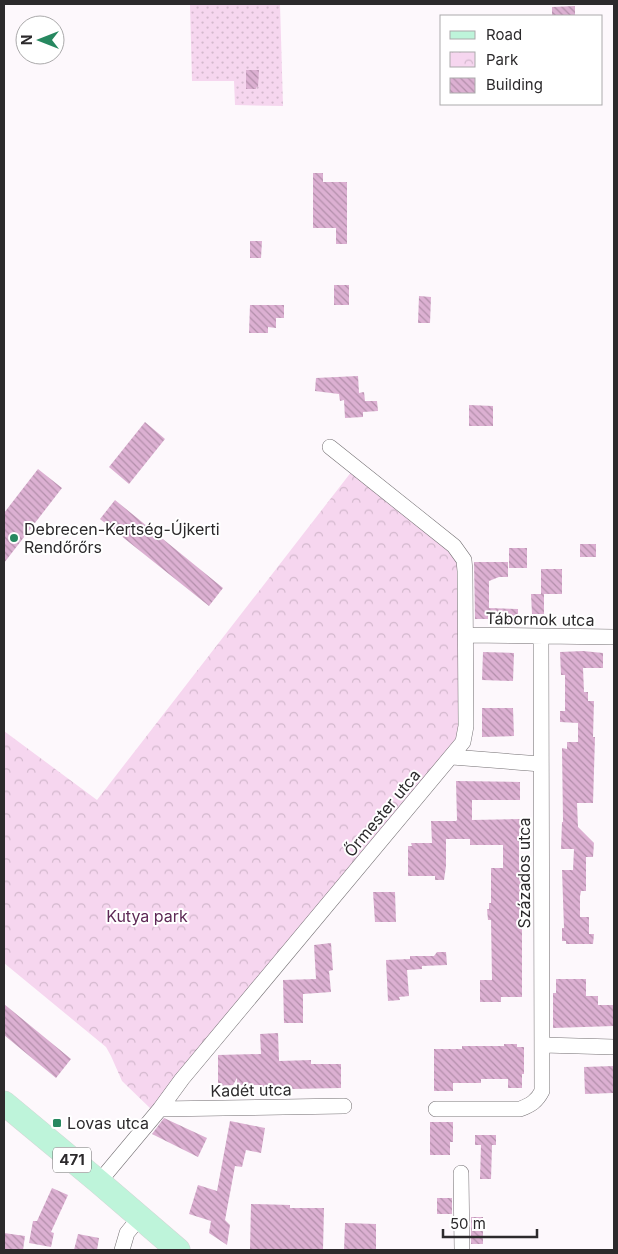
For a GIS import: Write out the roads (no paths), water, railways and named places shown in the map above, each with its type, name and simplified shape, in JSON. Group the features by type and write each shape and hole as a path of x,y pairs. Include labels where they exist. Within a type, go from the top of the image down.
{"main road":[{"name":"471","path":"4,1103 178,1250"}],"street":[{"name":"Őrmester utca","path":"99,1182 193,1066 463,742 465,734 465,565 458,550 330,447"},
{"name":"Tábornok utca","path":"466,635 614,637"},
{"name":"Százados utca","path":"436,1109 520,1109 538,1099 542,1091 541,637"},
{"path":"452,757 541,764"},
{"path":"543,1045 614,1047"},
{"name":"Kadét utca","path":"160,1109 344,1106"},
{"path":"461,1173 462,1250"},
{"path":"122,1250 127,1233 140,1217"}],"place":[{"name":"Debrecen-Kertség-Újkerti Rendőrőrs","path":"14,538"},
{"name":"Lovas utca","path":"57,1123"}],"park label":[{"name":"Kutya park","path":"147,916"}]}
